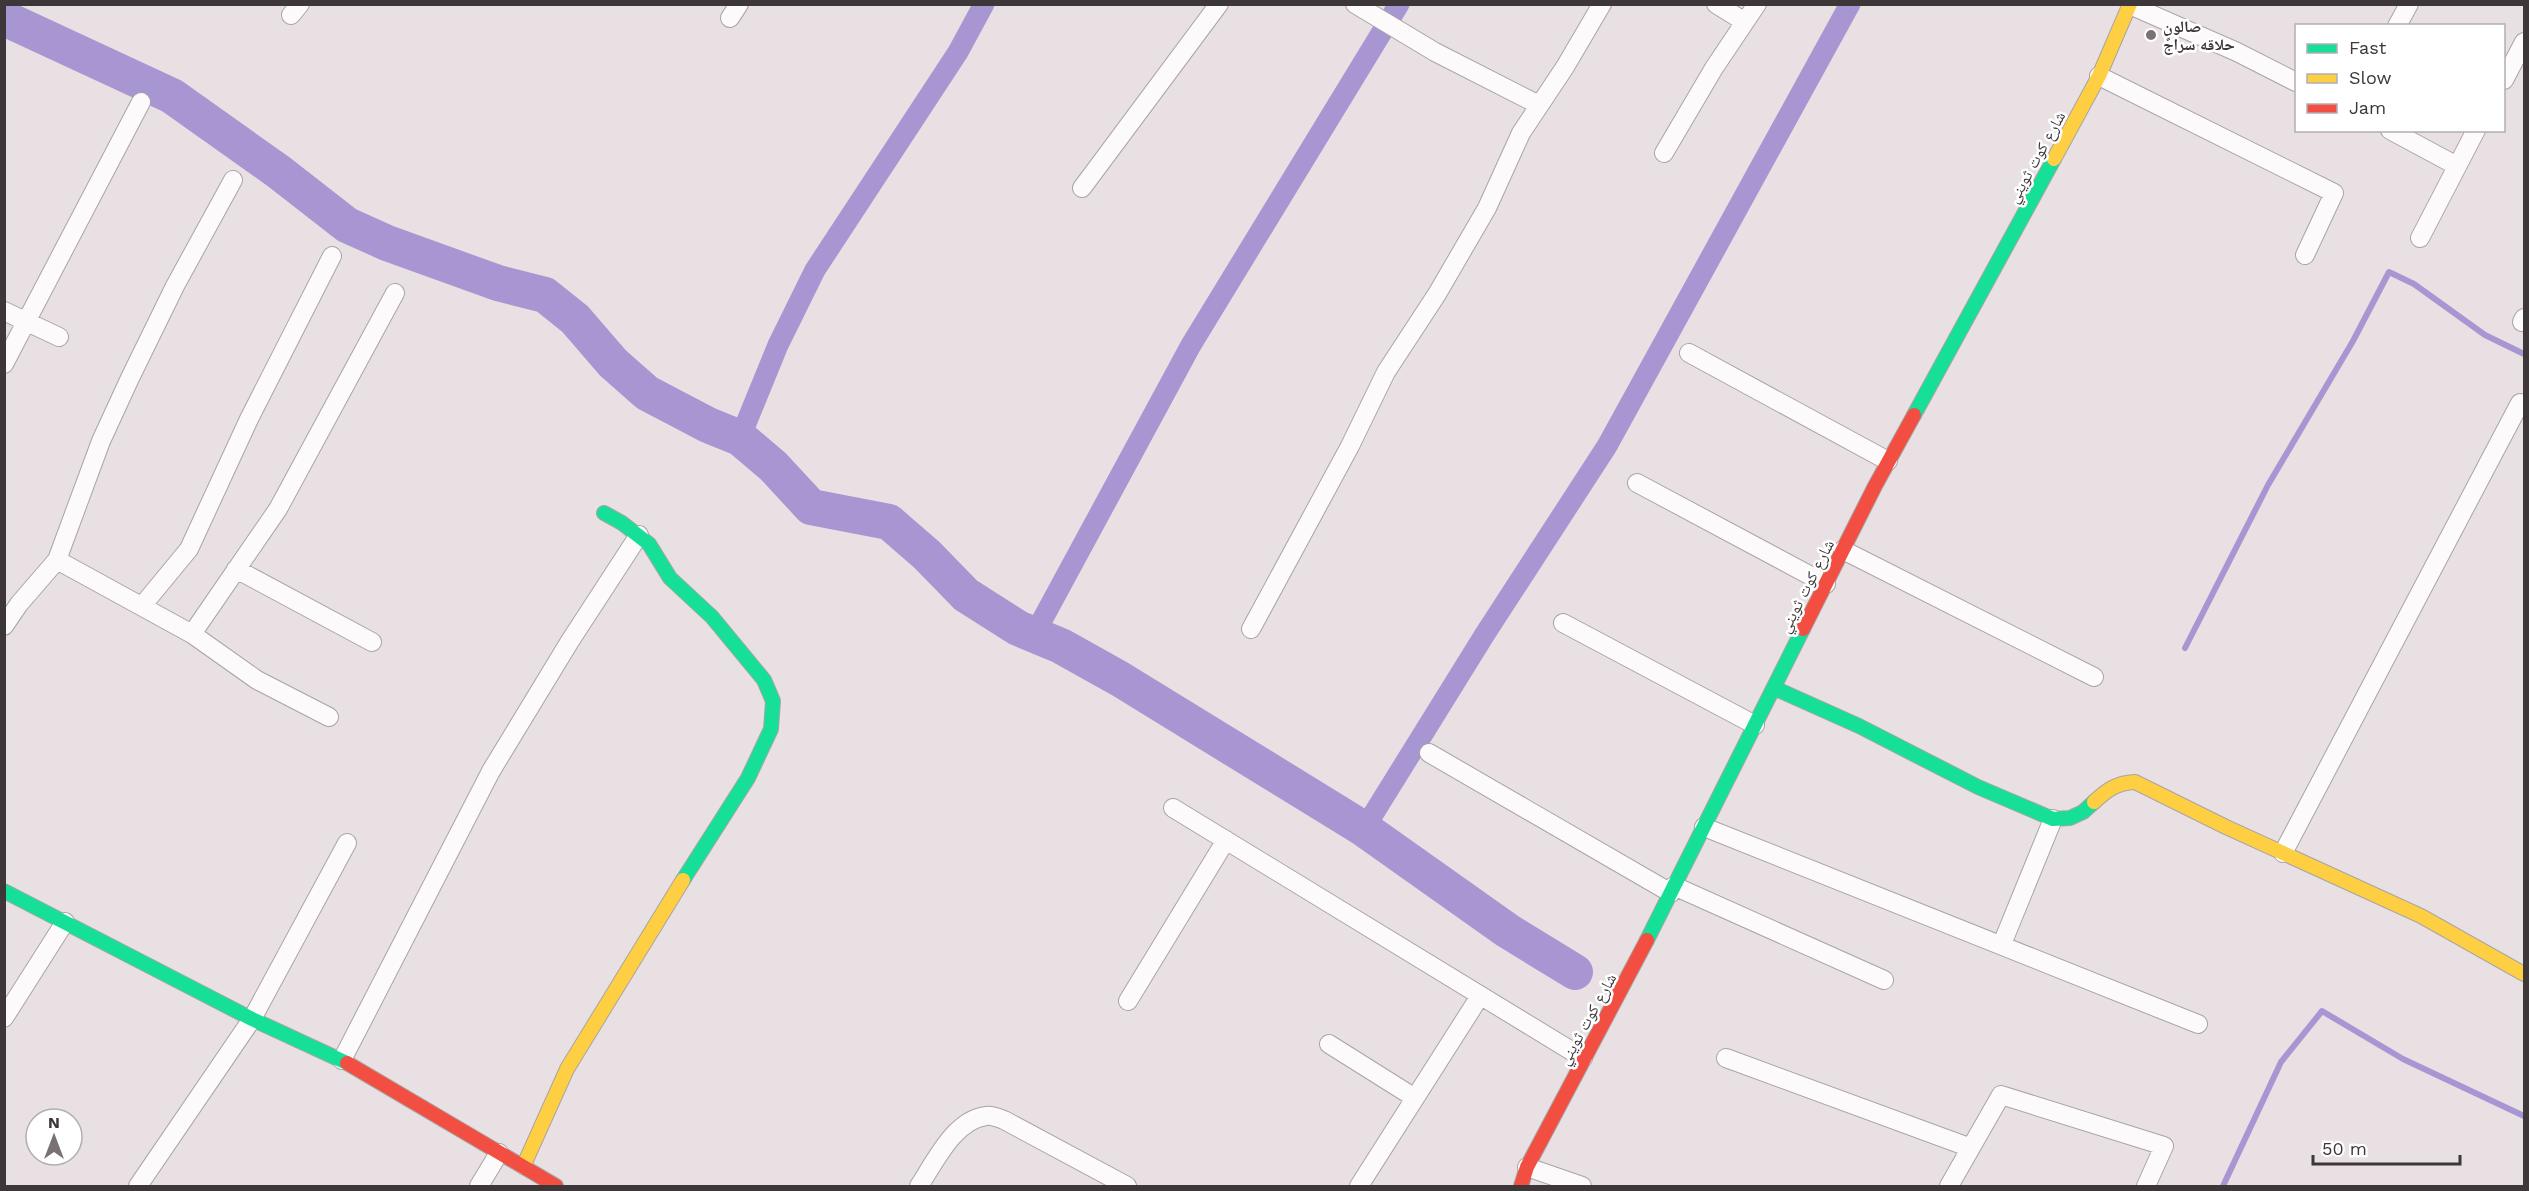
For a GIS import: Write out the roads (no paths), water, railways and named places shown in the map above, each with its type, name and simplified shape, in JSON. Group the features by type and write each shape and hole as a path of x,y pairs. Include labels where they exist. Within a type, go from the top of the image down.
{"street":[{"path":"1082,188 1219,4"},
{"path":"1355,4 1435,52 1539,105"},
{"path":"1251,629 1350,446 1386,372 1437,294 1488,208 1521,133 1602,4"},
{"path":"1716,4 1745,22"},
{"path":"1664,153 1714,68 1757,4"},
{"path":"2398,24 2409,4"},
{"path":"2130,5 2295,82"},
{"name":"شارع كوت ثويني","path":"1521,1186 1527,1167 1582,1058 1620,994 1888,461 2099,76 2130,5"},
{"path":"2505,78 2524,42"},
{"path":"2099,76 2334,193 2306,255"},
{"path":"4,364 141,102"},
{"path":"2394,132 2457,166"},
{"path":"2420,238 2475,132"},
{"path":"4,626 19,604 57,560 101,441 129,378 175,286 233,180"},
{"path":"142,606 189,549 249,419 332,256"},
{"path":"192,634 278,508 395,293"},
{"path":"4,311 59,337"},
{"path":"1689,353 1888,461"},
{"path":"2283,853 2520,404"},
{"path":"1637,483 1826,584"},
{"path":"523,1167 567,1069 629,965 748,778 771,729 773,701 764,680 712,617 669,578 649,544 604,513"},
{"path":"342,1060 491,771 570,641 639,535"},
{"path":"1843,550 2094,676"},
{"path":"57,560 192,634 257,680 329,717"},
{"path":"236,569 372,642"},
{"path":"1563,623 1755,725"},
{"path":"1774,688 1859,726 1978,787 2053,819 2070,818 2083,812 2109,788 2121,783 2135,782 2421,916 2524,974"},
{"path":"1429,753 1673,890 1884,980"},
{"path":"1173,808 1582,1058"},
{"path":"2002,944 2053,819"},
{"path":"1704,827 2198,1024"},
{"path":"1128,1001 1226,840"},
{"path":"138,1186 252,1019 347,843"},
{"path":"4,891 252,1019 342,1060 556,1186"},
{"path":"4,1018 65,922"},
{"path":"1359,1186 1480,996"},
{"path":"1329,1044 1415,1098"},
{"path":"1726,1058 1971,1148"},
{"path":"1949,1186 2001,1095 2164,1146 2146,1186"},
{"path":"920,1186 955,1134 971,1121 987,1116 1004,1119 1126,1186"},
{"path":"479,1186 499,1153"},
{"path":"1527,1167 1582,1186"}],"waterway":[{"path":"740,438 778,345 815,270 958,52 984,4"},
{"path":"1034,635 1191,345 1399,4"},
{"path":"1364,829 1485,634 1607,446 1850,4"},
{"path":"4,18 172,96 279,172 347,225 387,243 498,283 545,295 575,319 613,363 647,393 708,425 740,438 773,466 811,507 889,522 927,555 966,595 1018,628 1061,646 1120,679 1364,829 1508,931 1575,972"},
{"path":"2185,648 2268,485 2353,341 2389,272 2414,284 2485,335 2524,354"},
{"path":"2223,1186 2281,1062 2322,1011 2403,1059 2524,1116"}],"place":[{"name":"صالون حلاقه سراجً","path":"2151,35"}]}
